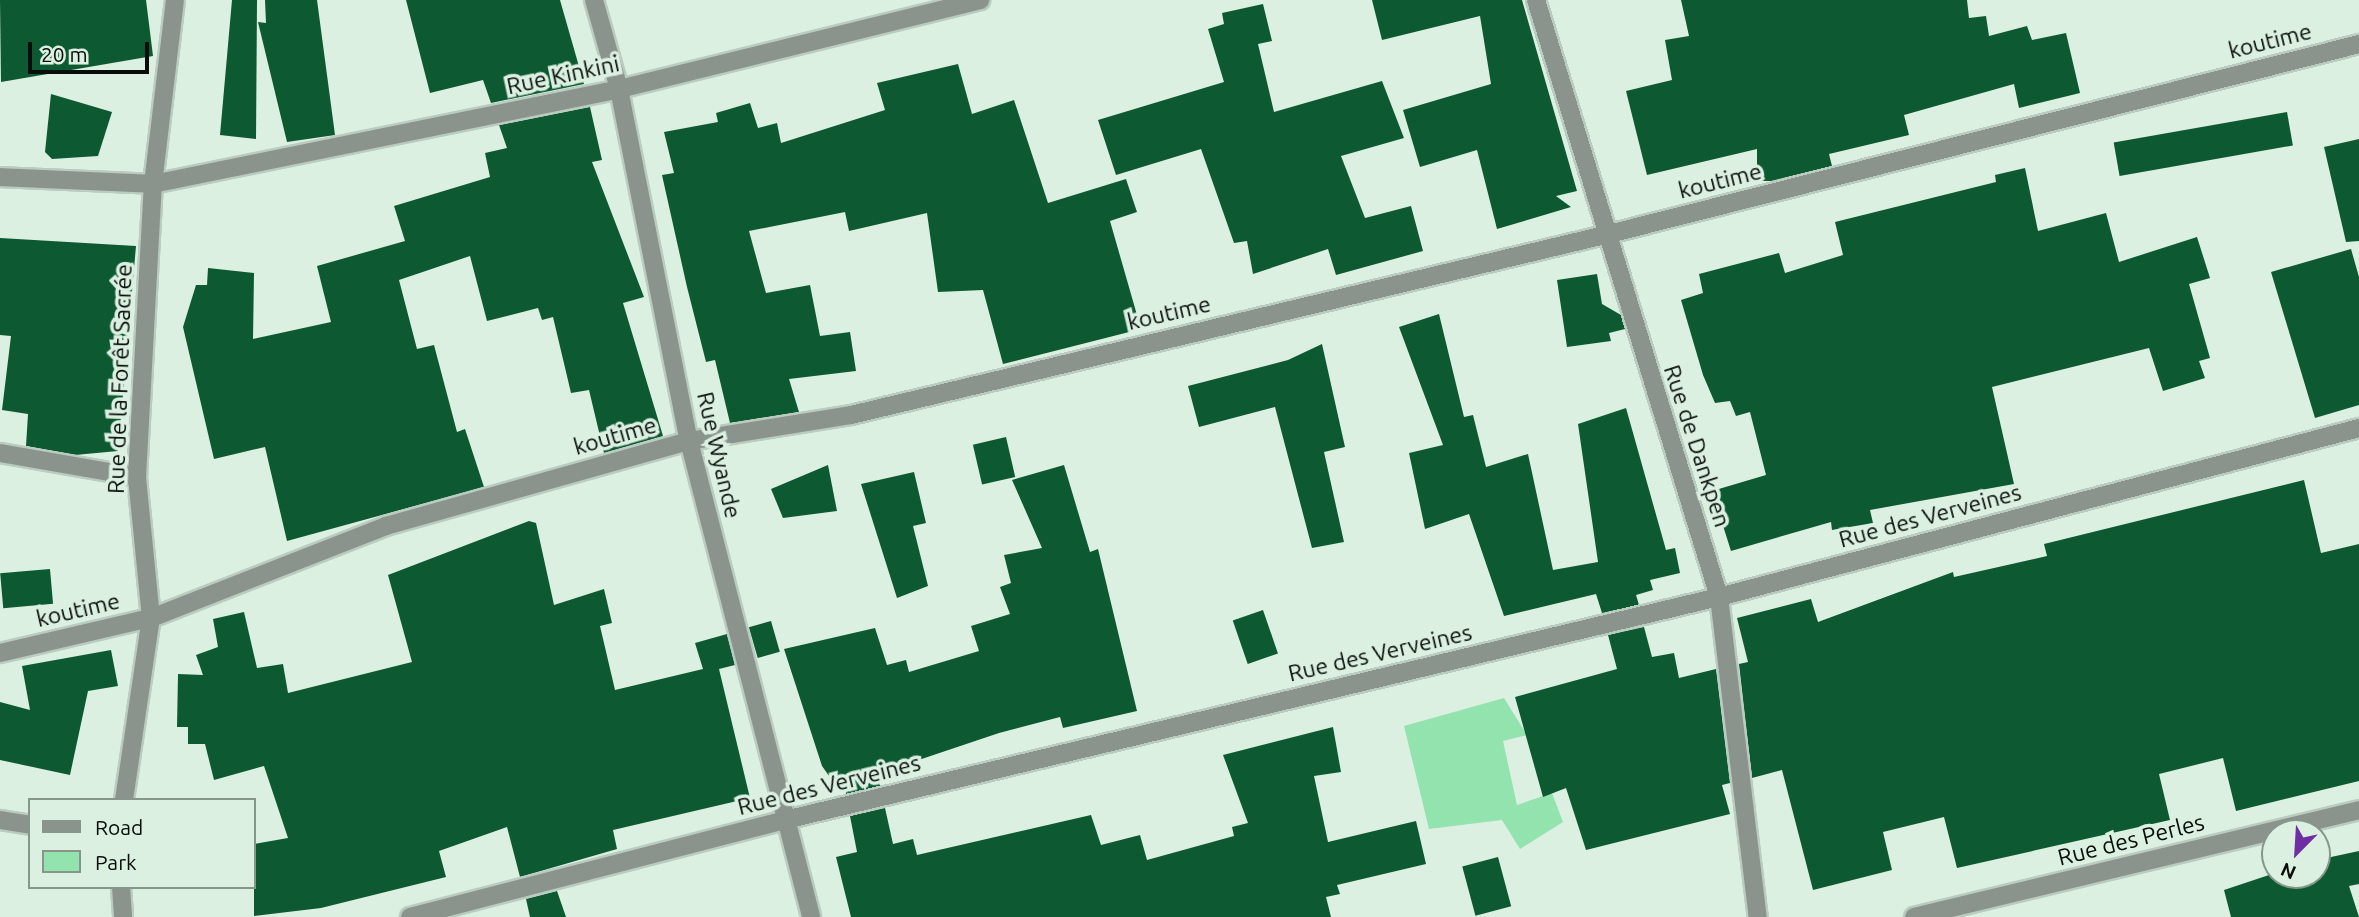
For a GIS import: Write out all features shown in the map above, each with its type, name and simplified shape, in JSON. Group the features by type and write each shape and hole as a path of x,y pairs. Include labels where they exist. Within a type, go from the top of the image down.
{"street":[{"name":"Rue de la Forêt Sacrée","path":"124,798 151,618 137,477 153,184 175,0"},
{"name":"Rue Wyande","path":"594,0 619,89 689,441 811,917"},
{"name":"Rue Kinkini","path":"0,177 153,184 619,89 980,0"},
{"name":"Rue de Dankpen","path":"1536,0 1605,236 1719,597 1758,917"},
{"name":"koutime","path":"0,653 151,618 386,526 689,441 851,415 1605,236 2359,44"},
{"name":"Rue des Verveines","path":"411,917 785,820 1719,597 2359,428"},
{"path":"0,453 137,477"},
{"name":"Rue des Perles","path":"1914,917 2359,810"},
{"path":"0,820 28,825"},
{"path":"121,889 123,917"}],"green space":[{"path":"1504,698 1527,735 1503,741 1517,805 1552,793 1563,822 1520,849 1502,820 1429,829 1404,726"}],"building":[{"path":"0,0 146,0 153,56 1,82"},
{"path":"232,0 257,0 256,139 220,135"},
{"path":"265,0 317,0 335,135 287,142 258,22 266,23"},
{"path":"406,0 560,0 584,84 491,103 483,80 430,93"},
{"path":"1372,0 1522,0 1577,191 1556,196 1571,207 1497,229 1477,150 1420,167 1403,110 1491,84 1480,16 1382,40"},
{"path":"1681,0 1967,0 1969,18 1986,16 1989,36 2027,26 2032,40 2066,33 2080,93 2019,108 2014,84 1904,115 1909,135 1829,154 1832,166 1771,181 1757,181 1757,149 1647,175 1626,91 1672,80 1665,40 1689,36"},
{"path":"1263,4 1272,41 1258,44 1274,112 1382,81 1404,138 1341,156 1365,218 1411,206 1423,251 1336,275 1328,249 1253,274 1247,241 1234,243 1201,149 1116,175 1098,120 1224,82 1208,29 1224,24 1222,13"},
{"path":"958,64 972,114 1014,100 1048,203 1126,179 1137,212 1110,221 1141,329 1003,364 983,290 938,292 927,213 849,231 845,212 749,231 766,293 810,285 820,336 850,332 856,371 789,379 799,412 730,423 715,360 706,362 687,287 662,175 674,173 664,132 718,122 716,113 750,103 758,128 777,123 781,143 885,110 877,83"},
{"path":"51,94 112,112 98,156 52,159 45,152"},
{"path":"590,107 602,160 592,162 644,297 623,303 663,436 604,453 589,390 571,393 553,317 542,320 538,308 487,321 470,256 399,280 417,349 434,345 457,432 465,429 484,487 287,541 265,447 214,459 183,327 196,285 207,285 208,268 254,273 253,339 331,322 317,266 405,241 394,206 490,177 485,153 507,148 499,125"},
{"path":"2287,112 2293,145 2120,176 2114,143"},
{"path":"2359,139 2359,241 2346,242 2324,147"},
{"path":"2025,168 2038,231 2106,213 2119,262 2197,237 2210,278 2189,284 2210,358 2199,361 2205,378 2163,391 2149,348 1992,387 2014,484 1870,510 1873,523 1832,530 1831,522 1731,551 1712,491 1766,475 1750,412 1736,416 1730,401 1715,403 1703,375 1681,300 1703,293 1699,274 1779,253 1785,273 1843,255 1835,222 1996,182 1995,175"},
{"path":"0,238 136,246 118,451 75,455 26,446 28,414 2,410 11,336 0,335"},
{"path":"2351,249 2359,277 2359,405 2315,418 2271,272"},
{"path":"1597,274 1602,304 1621,315 1625,329 1609,333 1611,341 1567,347 1557,280"},
{"path":"1439,314 1464,417 1473,415 1486,467 1528,454 1553,570 1598,562 1578,424 1626,408 1666,550 1675,548 1680,573 1650,580 1653,590 1636,595 1639,605 1602,613 1596,594 1504,616 1469,514 1425,529 1409,453 1443,445 1399,327"},
{"path":"1322,344 1345,447 1324,452 1344,542 1312,548 1275,407 1199,427 1188,386 1288,360"},
{"path":"1006,437 1015,477 982,485 973,445"},
{"path":"828,465 837,511 783,518 771,489"},
{"path":"1064,465 1090,552 1098,549 1137,711 1063,728 1060,717 999,733 877,774 880,786 846,794 843,779 834,783 822,766 784,649 875,628 887,665 906,660 909,672 979,651 971,626 1010,614 1000,587 1011,583 1004,555 1042,548 1012,480"},
{"path":"914,472 926,523 913,526 928,586 897,598 861,484"},
{"path":"2304,480 2321,553 2359,544 2359,781 2236,811 2223,758 2159,774 2170,820 1957,868 1944,817 1883,832 1892,870 1813,890 1782,770 1752,778 1739,664 1748,662 1737,618 1811,599 1818,622 1953,572 1954,577 2047,556 2044,544"},
{"path":"529,521 536,523 554,605 604,589 612,623 600,626 615,690 703,669 695,643 727,634 735,665 719,669 750,798 613,830 617,849 520,877 507,827 439,851 446,877 321,908 254,916 256,844 288,838 264,766 214,780 205,744 188,744 188,727 177,727 178,674 203,675 196,655 218,647 213,619 244,612 257,668 283,664 288,693 412,662 388,575"},
{"path":"50,569 53,604 3,608 0,573"},
{"path":"1263,610 1278,653 1248,664 1233,620"},
{"path":"771,621 780,652 758,658 749,627"},
{"path":"1644,627 1652,657 1674,653 1679,678 1716,669 1730,783 1722,785 1730,814 1586,850 1566,788 1543,797 1515,697 1617,669 1608,635"},
{"path":"111,650 118,686 88,691 70,775 0,760 0,702 30,710 22,666"},
{"path":"1333,727 1341,772 1314,776 1328,842 1416,821 1426,864 1337,885 1340,894 1326,897 1331,917 851,917 836,857 857,852 850,816 885,808 893,844 913,839 917,855 1091,815 1101,845 1140,835 1147,860 1234,836 1232,827 1248,823 1223,755"},
{"path":"2359,851 2359,884 2349,886 2359,917 2231,917 2224,890 2261,878 2261,889 2331,889 2331,857"},
{"path":"1498,857 1511,906 1475,916 1462,867"},
{"path":"557,891 566,917 530,917 526,899"}]}
